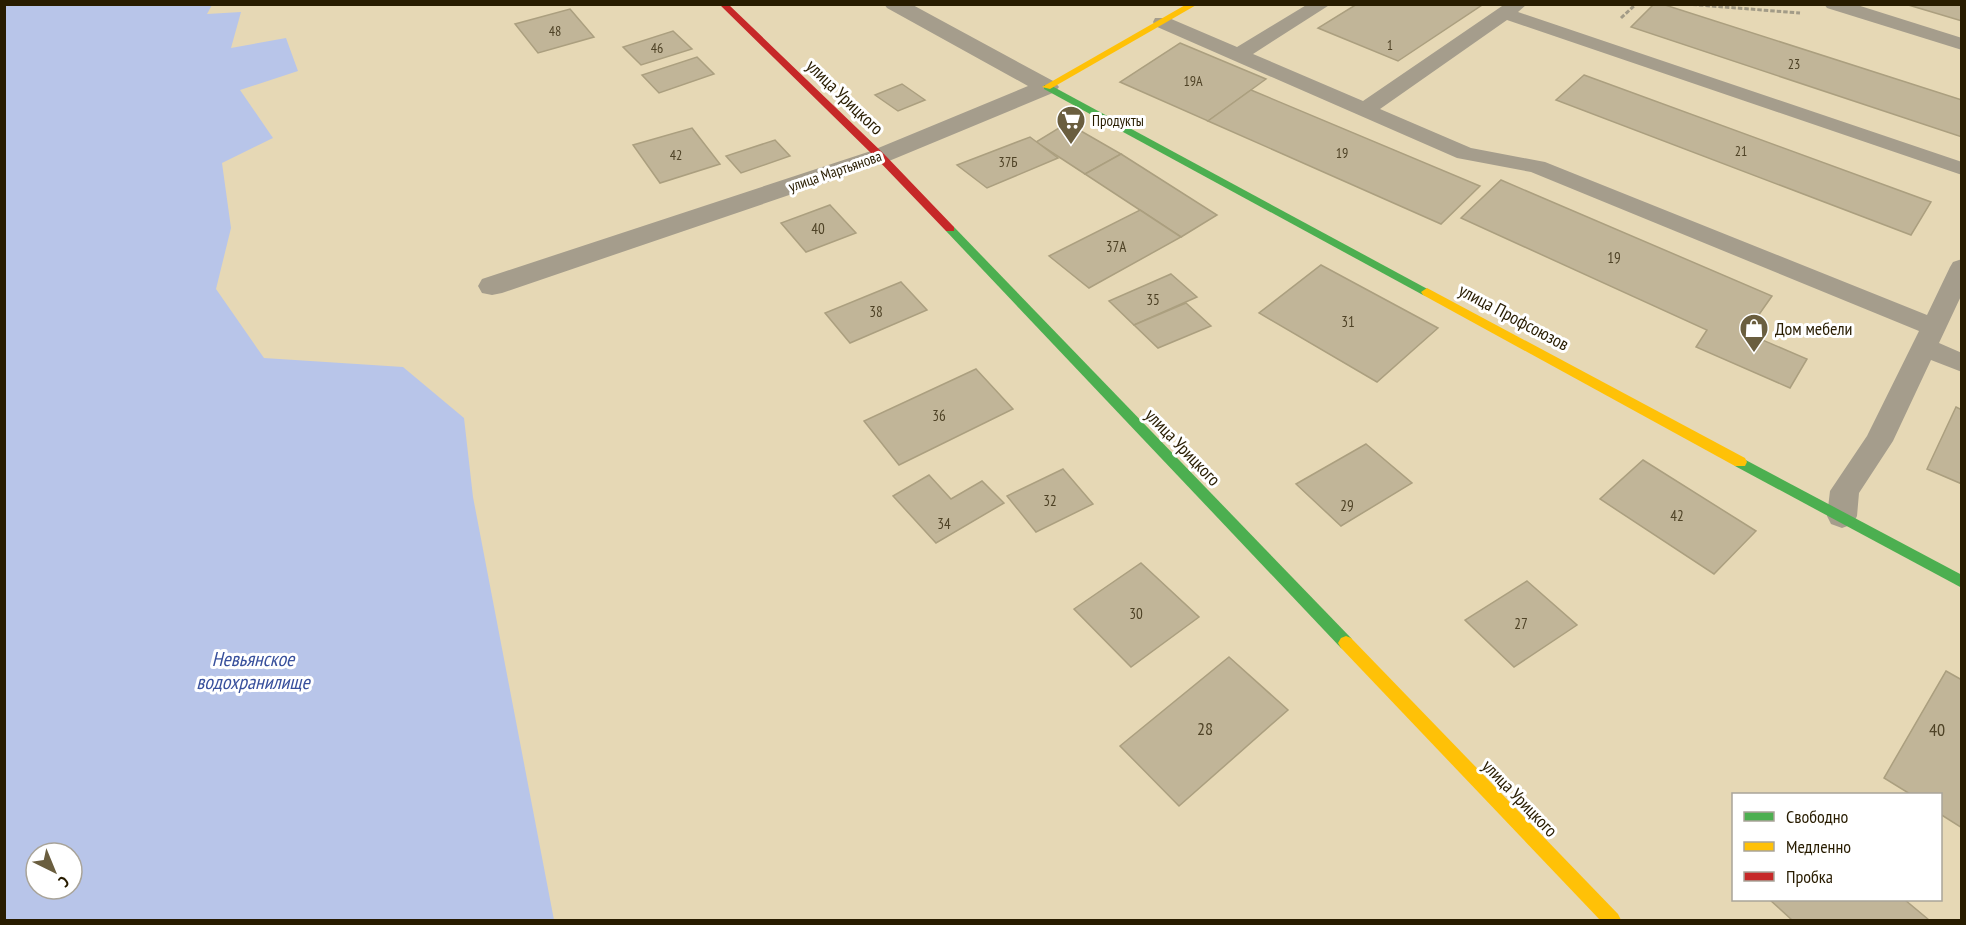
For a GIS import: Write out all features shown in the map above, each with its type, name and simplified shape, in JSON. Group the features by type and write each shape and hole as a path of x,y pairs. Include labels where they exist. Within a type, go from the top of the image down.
{"street":[{"name":"улица Урицкого","path":"723,4 880,156 1612,921"},
{"path":"894,4 1047,87"},
{"name":"улица Мартьянова","path":"492,286 880,156 1047,87 1194,4"},
{"name":"улица Профсоюзов","path":"1047,87 1962,582"}],"lane":[{"path":"1238,55 1322,4"},
{"path":"1833,4 1962,44"},
{"path":"1365,110 1512,9 1962,169"},
{"path":"1162,22 1466,153 1537,167 1928,337 1962,363"},
{"path":"1842,516 1845,491 1879,441 1962,267"}],"path":[{"path":"1686,4 1803,14"}],"water":[{"name":"Невьянское водохранилище","path":"5,4 212,5 207,14 241,12 231,48 286,38 298,71 240,90 273,138 222,163 231,228 216,289 264,358 403,367 464,418 473,497 554,920 5,920"}],"building":[{"path":"1357,4 1482,5 1398,61 1318,28"},
{"path":"1654,4 1662,4 1962,100 1962,137 1631,27"},
{"path":"1905,4 1962,4 1962,21"},
{"path":"570,9 594,37 538,53 515,24"},
{"path":"673,31 692,49 641,65 623,47"},
{"path":"1180,43 1266,79 1208,121 1120,82"},
{"path":"697,57 714,74 659,93 642,75"},
{"path":"1584,75 1931,202 1911,235 1556,100"},
{"path":"902,84 925,100 898,111 875,95"},
{"path":"1251,90 1480,186 1441,224 1208,121"},
{"path":"1067,123 1121,154 1085,174 1036,142"},
{"path":"692,128 720,164 660,183 633,145"},
{"path":"1030,137 1058,158 987,188 957,165"},
{"path":"775,140 790,156 741,173 726,156"},
{"path":"1121,154 1217,215 1181,237 1085,174"},
{"path":"1501,180 1772,296 1746,333 1807,359 1790,388 1696,347 1707,330 1461,218"},
{"path":"830,205 856,233 806,252 781,223"},
{"path":"1140,210 1181,237 1089,288 1049,256"},
{"path":"1321,265 1438,328 1377,382 1259,313"},
{"path":"1171,274 1197,297 1134,325 1109,301"},
{"path":"901,282 927,310 850,343 825,313"},
{"path":"1186,303 1211,326 1158,348 1134,325"},
{"path":"976,369 1013,409 899,465 864,421"},
{"path":"1956,407 1962,410 1962,484 1927,469"},
{"path":"1366,444 1412,483 1341,526 1296,484"},
{"path":"1643,460 1756,531 1714,574 1600,499"},
{"path":"1063,469 1093,504 1036,532 1007,496"},
{"path":"929,475 951,499 982,481 1004,503 936,543 893,496"},
{"path":"1141,563 1199,617 1131,667 1074,609"},
{"path":"1527,581 1577,625 1514,667 1465,620"},
{"path":"1229,657 1288,710 1179,806 1120,746"},
{"path":"1946,671 1962,680 1962,828 1942,815 1942,793 1908,793 1884,778"},
{"path":"1771,901 1906,901 1929,920 1792,920"}],"traffic: fast":[{"path":"1047,87 1427,292"},
{"path":"950,229 1346,643"},
{"path":"1740,462 1962,582"}],"traffic: slow":[{"path":"1047,87 1194,4"},
{"path":"1427,292 1740,462"},
{"path":"1346,643 1612,920"}],"traffic: jam":[{"path":"723,4 880,156 950,229"}],"place":[{"name":"Продукты","path":"1071,146"},
{"name":"Дом мебели","path":"1754,354"}]}
